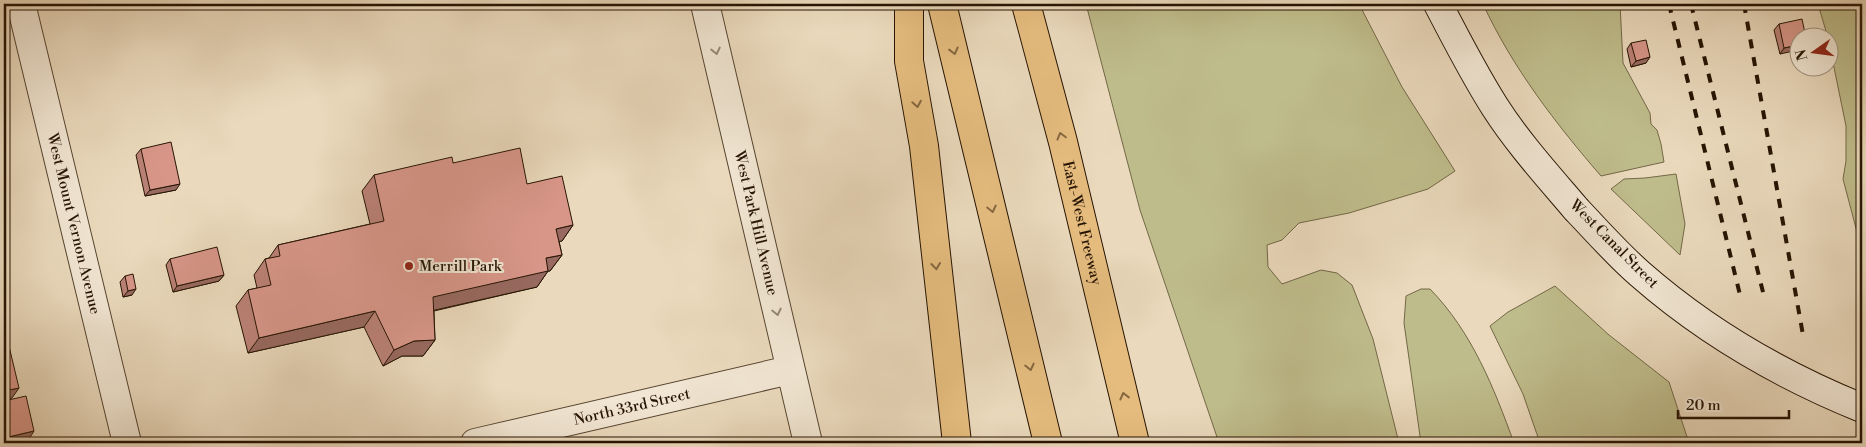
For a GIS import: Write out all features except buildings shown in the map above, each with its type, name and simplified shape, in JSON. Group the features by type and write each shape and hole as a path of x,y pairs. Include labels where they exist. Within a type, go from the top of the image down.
{"highway":[{"path":"909,4 909,61 924,146 956,443"},
{"path":"942,4 1048,443"},
{"name":"East-West Freeway","path":"1026,4 1062,142 1135,443"}],"street":[{"name":"West Mount Vernon Avenue","path":"21,4 127,443"},
{"name":"West Park Hill Avenue","path":"705,4 808,443"},
{"name":"West Canal Street","path":"1438,4 1464,57 1496,108 1532,157 1576,209 1640,274 1710,327 1800,380 1862,408"},
{"name":"North 33rd Street","path":"475,443 790,370"}],"shaded area":[{"path":"1086,4 1359,4 1402,87 1455,171 1428,189 1349,213 1299,223 1282,240 1267,245 1268,267 1282,284 1321,270 1337,273 1352,285 1373,339 1399,443 1219,443 1140,210"},
{"path":"1483,4 1620,4 1623,63 1650,113 1651,124 1657,130 1661,144 1664,162 1601,176 1536,94 1507,50"},
{"path":"1818,4 1855,4 1862,33 1862,251 1843,179 1846,161 1846,126 1836,78 1838,78 1838,28 1825,28"},
{"path":"1676,174 1685,224 1680,255 1611,189 1624,179"},
{"path":"1555,286 1609,335 1669,382 1689,443 1540,443 1523,394 1490,326 1508,312"},
{"path":"1421,289 1430,289 1458,323 1470,342 1490,381 1514,443 1421,443 1404,323 1406,296"}],"railway":[{"path":"1669,4 1741,299"},
{"path":"1691,4 1764,296"},
{"path":"1744,4 1803,335"}],"place":[{"name":"Merrill Park","path":"409,266"}]}
